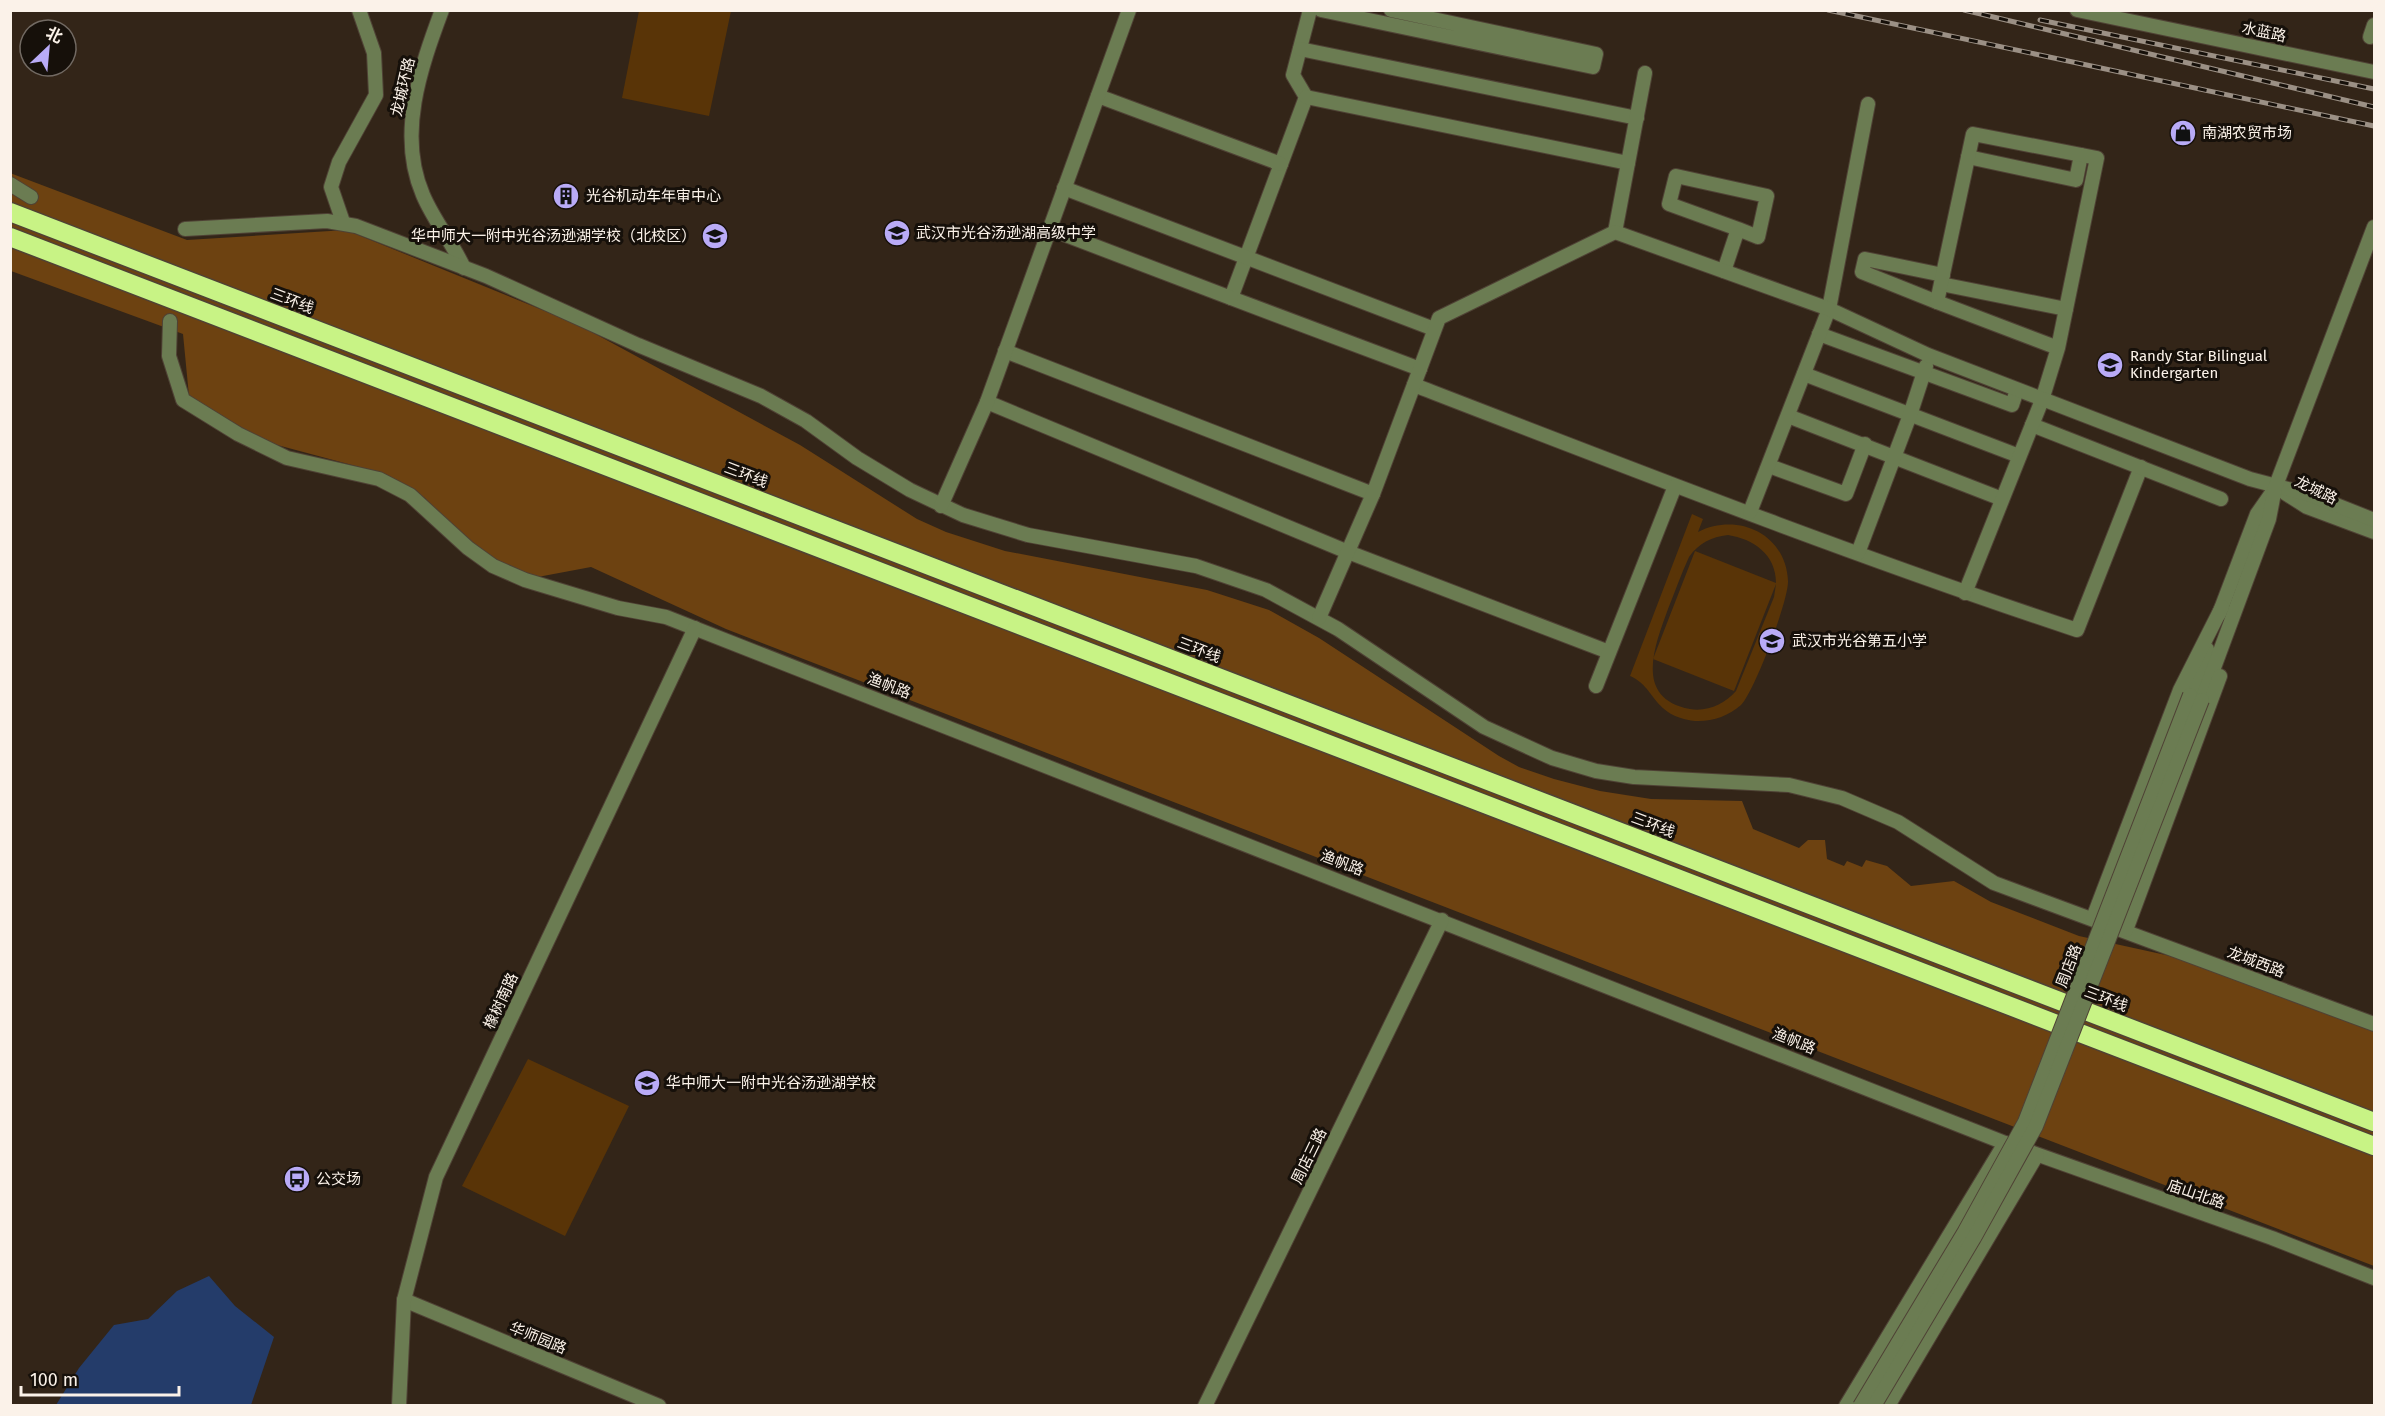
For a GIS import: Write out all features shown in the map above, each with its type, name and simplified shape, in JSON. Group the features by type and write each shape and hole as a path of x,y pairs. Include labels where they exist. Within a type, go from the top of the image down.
{"highway":[{"name":"三环线","path":"10,212 2374,1122"},
{"path":"10,237 2374,1146"}],"street":[{"path":"185,230 344,222 331,187 339,162 376,95 374,53 359,10"},
{"name":"龙城环路","path":"442,10 431,38 410,122 410,149 423,195 454,245 464,268"},
{"path":"941,506 987,402 1129,10"},
{"path":"1310,10 1293,75 1306,97 1628,163"},
{"path":"1321,10 1436,27 1596,54 1593,67 1436,27 1391,10"},
{"name":"水蓝路","path":"2077,10 2374,70"},
{"path":"1300,48 1637,118"},
{"path":"1615,232 1646,74"},
{"path":"1098,96 1281,164"},
{"path":"1231,297 1306,97"},
{"path":"1750,512 1828,309 1868,104"},
{"path":"1937,302 1973,134 2097,158 2058,348 2042,399 1965,593"},
{"path":"1968,157 2076,180 2081,155"},
{"path":"1676,176 1767,196 1758,237 1738,229 1669,204 1676,176"},
{"path":"10,184 31,197"},
{"path":"1065,188 1434,329"},
{"name":"龙城西路","path":"344,222 464,268 770,400 820,430 857,458 941,506 984,523 1028,534 1217,571 1266,590 1319,618 1484,727 1552,758 1586,768 1634,777 1775,784 1824,793 1898,822 1994,883 2126,930 2374,1024"},
{"name":"周店路","path":"1874,1406 1974,1238 2037,1126 2228,609 2374,226"},
{"path":"1724,271 1738,229"},
{"path":"1050,230 1420,369"},
{"path":"1319,618 1373,494 1438,318 1615,232 1828,309 1928,355 2275,488"},
{"path":"1838,258 1864,264"},
{"path":"2058,348 1862,272 1865,259 2066,309"},
{"name":"渔帆路","path":"170,321 169,356 183,400 230,430 287,458 379,479 410,495 468,548 493,566 525,580 618,608 666,617 695,628 2005,1143"},
{"path":"1819,334 2012,405 2017,390"},
{"path":"1005,351 1373,494"},
{"path":"1858,553 1925,374 1928,355"},
{"path":"1804,374 2019,456"},
{"path":"1414,385 1676,486 1965,593 2078,630 2141,467"},
{"path":"987,402 1348,552 1609,652"},
{"path":"1788,416 1865,444 1894,458 2001,499"},
{"path":"2032,425 2222,499"},
{"path":"1769,466 1846,494 1865,444"},
{"path":"1596,686 1676,486"},
{"name":"龙城路","path":"2275,488 2311,495 2374,520"},
{"name":"龙城路","path":"2275,488 2307,507 2374,532"},
{"path":"2093,918 2180,690 2228,609"},
{"path":"2126,930 2211,702 2228,609"},
{"name":"橡树南路","path":"399,1406 404,1300 436,1178 695,628"},
{"name":"周店路","path":"1860,1406 1965,1231 2025,1122 2196,697"},
{"name":"周店三路","path":"1205,1406 1442,920"},
{"path":"1846,1406 2005,1143"},
{"name":"庙山北路","path":"2005,1143 2272,1238 2374,1278"},
{"path":"1888,1406 2037,1155"},
{"name":"华师园路","path":"404,1300 659,1406"}],"shaded area":[{"path":"639,11 731,11 709,116 622,98"},
{"path":"10,173 187,240 346,230 577,324 800,445 917,519 946,532 1005,551 1207,590 1269,610 1319,638 1519,767 1600,791 1651,799 1742,801 1753,829 1799,848 1808,840 1825,840 1827,859 1844,866 1847,861 1862,867 1866,860 1887,866 1911,886 1954,881 1991,902 2079,936 2184,959 2374,1030 2374,1266 726,629 591,567 527,579 466,544 425,498 378,472 266,442 189,396 183,334 11,271"},
{"path":"1692,514 1703,519 1698,532 1713,526 1744,526 1757,531 1779,551 1785,565 1787,591 1762,665 1741,705 1713,719 1695,721 1681,718 1662,707 1645,687 1630,676","holes":["1728,535 1754,544 1767,556 1772,564 1776,583 1695,551 1654,657 1658,638 1681,576 1689,557 1701,544 1716,537","1776,584 1774,597 1736,691 1721,703 1696,710 1672,703 1661,694 1655,682 1654,659 1734,691"]},
{"path":"528,1059 629,1106 565,1236 462,1186"}],"water":[{"path":"209,1276 235,1306 274,1337 251,1405 56,1405 79,1368 114,1325 148,1319 177,1291"}],"railway":[{"path":"1828,10 2374,126"},
{"path":"1964,10 2374,107"},
{"path":"2040,20 2374,89"}],"place":[{"name":"南湖农贸市场","path":"2183,133"},
{"name":"光谷机动车年审中心","path":"566,196"},
{"name":"武汉市光谷汤逊湖高级中学","path":"897,233"},
{"name":"华中师大一附中光谷汤逊湖学校（北校区）","path":"715,236"},
{"name":"Randy Star Bilingual Kindergarten","path":"2110,365"},
{"name":"武汉市光谷第五小学","path":"1772,641"},
{"name":"华中师大一附中光谷汤逊湖学校","path":"647,1083"},
{"name":"公交场","path":"297,1179"}]}
